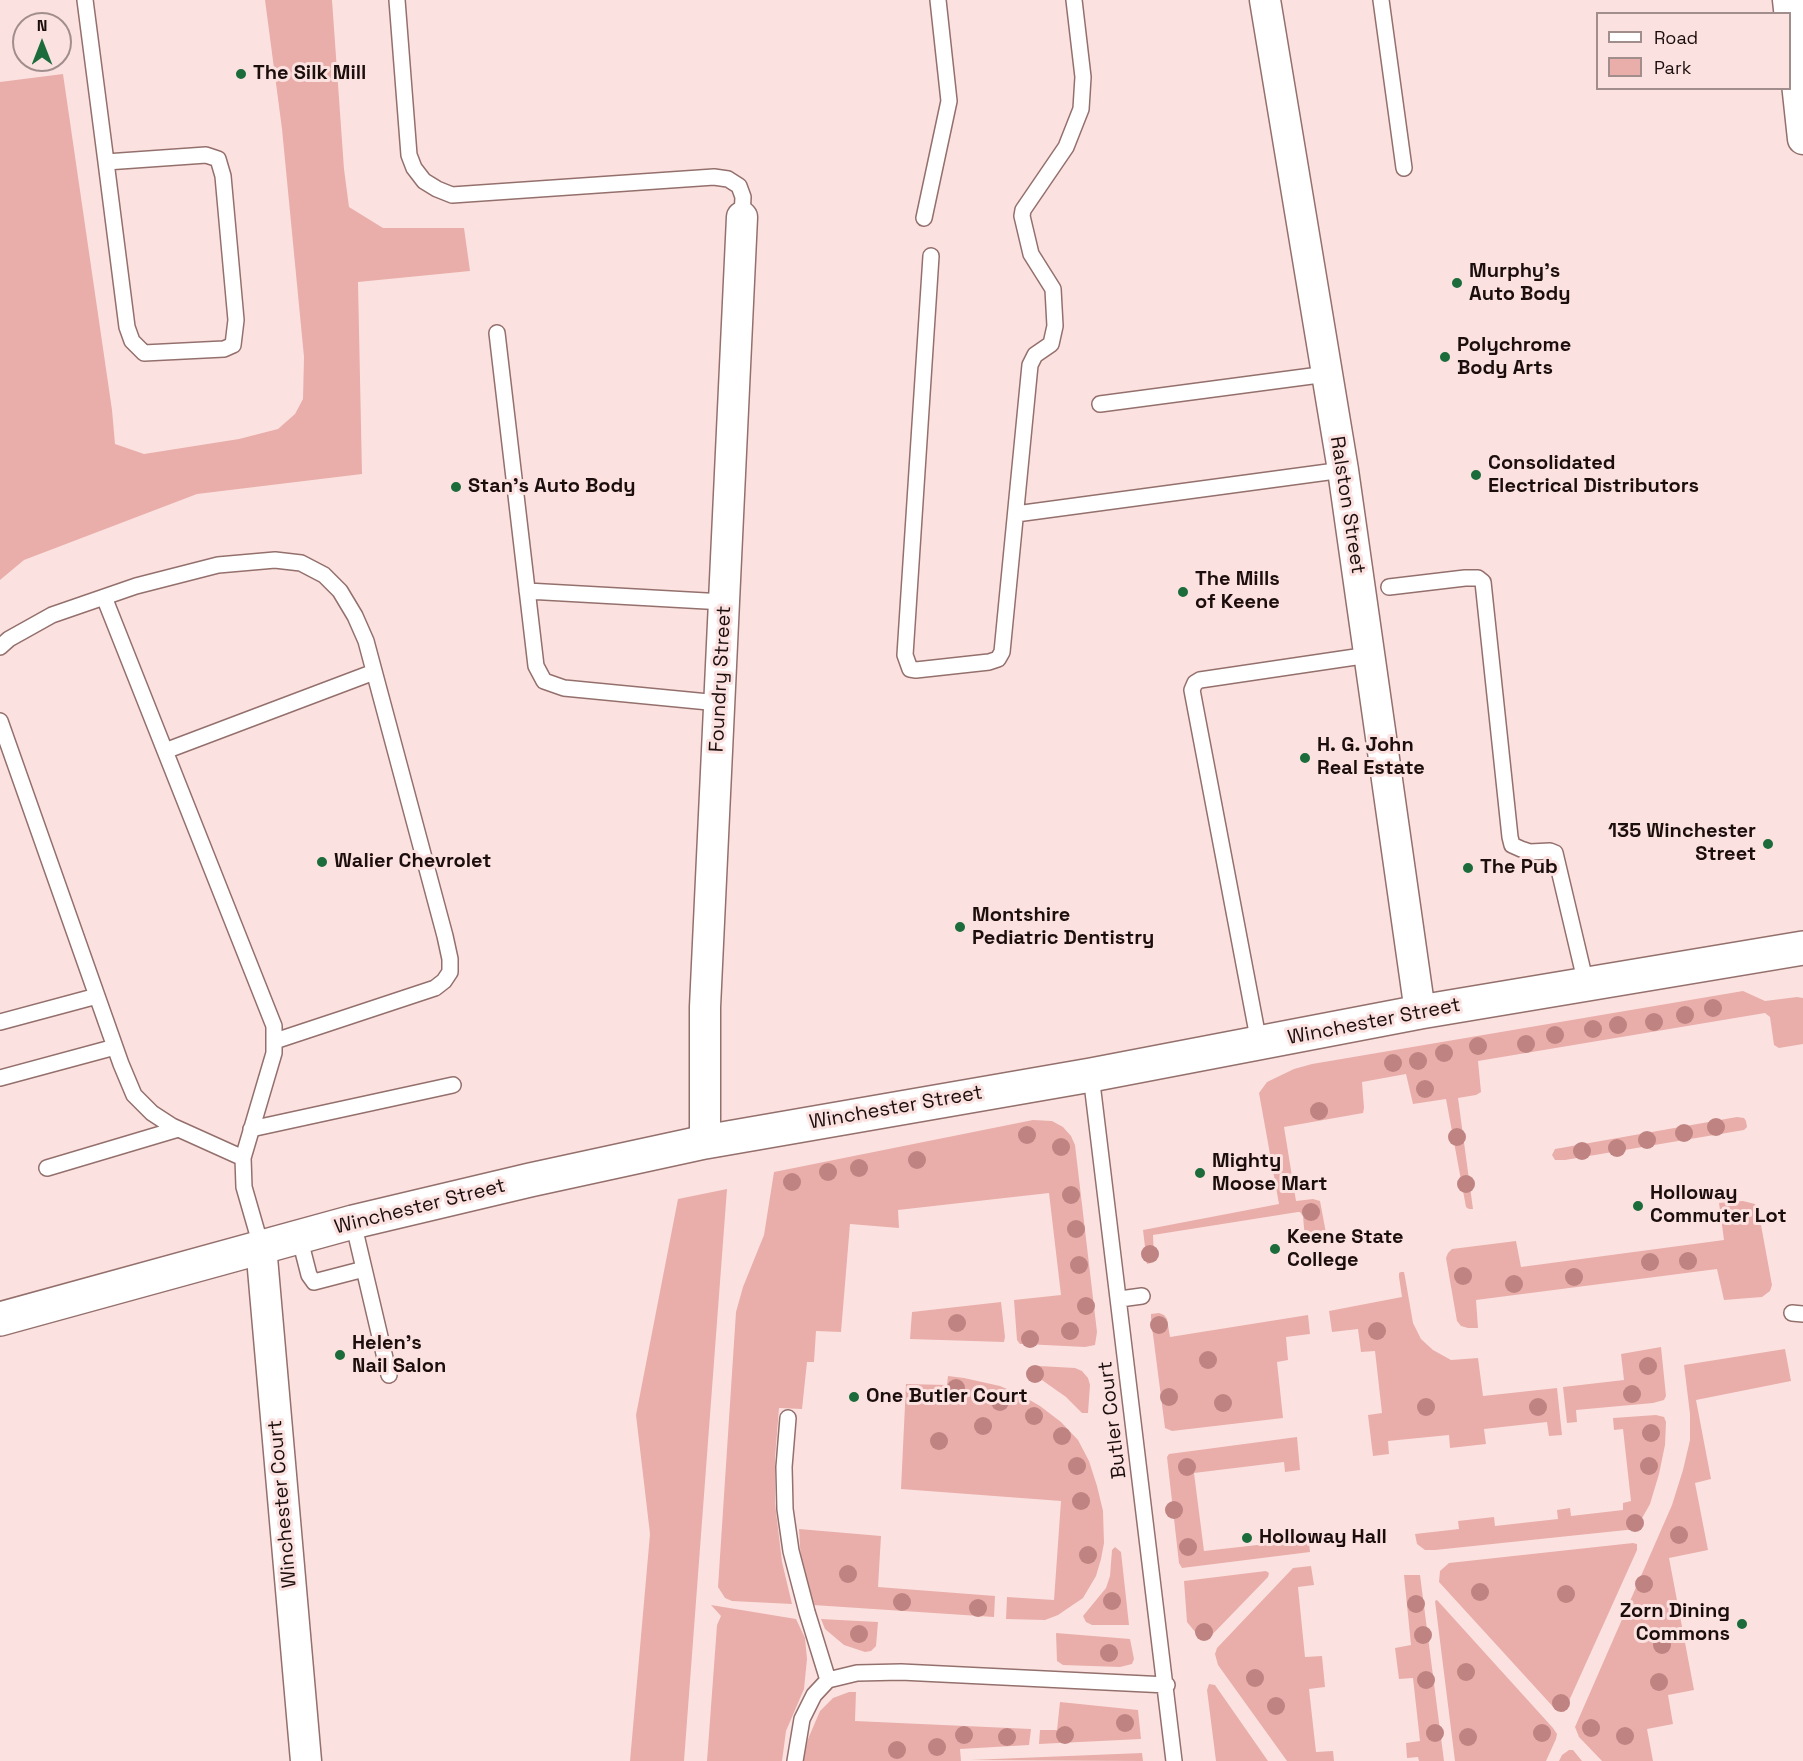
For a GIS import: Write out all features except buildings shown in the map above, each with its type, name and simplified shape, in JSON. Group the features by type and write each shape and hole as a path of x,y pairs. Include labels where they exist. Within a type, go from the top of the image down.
{"street":[{"name":"Ralston Street","path":"1265,0 1343,471 1420,1012"},
{"path":"1791,28 1803,139"},
{"name":"Foundry Street","path":"705,1142 705,1007 742,217"},
{"name":"Winchester Street","path":"0,1319 353,1222 705,1142 1091,1075 1420,1012 1803,948"},
{"name":"Winchester Court","path":"261,1246 306,1761"}],"lane":[{"path":"85,0 127,327 132,341 144,353 224,349 233,345 236,334 235,309 223,176 218,159 206,155 106,162"},
{"path":"397,0 409,155 414,168 424,181 452,195 714,177 728,179 739,186 743,197 742,217"},
{"path":"924,218 949,101 938,0"},
{"path":"931,256 905,655 910,669 925,670 989,662 998,659 1003,645 1030,365 1035,355 1051,344 1055,326 1053,289 1035,264 1022,216 1025,204 1065,147 1081,110 1083,77 1074,0"},
{"path":"1381,0 1404,168"},
{"path":"497,333 536,666 544,681 564,688 719,703"},
{"path":"1100,404 1327,374"},
{"path":"1016,514 1343,471"},
{"path":"0,647 9,639 52,615 136,586 218,565 275,560 301,563 324,574 340,591 366,641 445,936 450,972 435,988 275,1041"},
{"path":"1389,587 1465,578 1478,578 1483,582 1510,837 1512,844 1521,849 1530,852 1555,853 1586,984"},
{"path":"527,591 724,602"},
{"path":"104,597 274,1026 274,1053 243,1158 244,1187 261,1246"},
{"path":"1259,1043 1192,690 1200,680 1370,655"},
{"path":"165,751 374,672"},
{"path":"0,721 134,1095 152,1113 178,1129 243,1158"},
{"path":"0,1022 97,996"},
{"path":"0,1078 115,1047"},
{"name":"Butler Court","path":"1091,1075 1167,1685 1174,1761"},
{"path":"251,1129 453,1085"},
{"path":"47,1168 178,1129"},
{"path":"353,1222 389,1375"},
{"path":"299,1236 309,1275 314,1282 364,1269"},
{"path":"1120,1299 1142,1296"},
{"path":"788,1418 784,1467 785,1509 791,1551 828,1680"},
{"path":"795,1761 802,1719 814,1695 828,1680 857,1673 901,1672 1167,1685"}],"green space":[{"path":"265,0 332,0 344,169 349,207 383,228 464,228 470,271 358,282 362,474 197,494 24,560 0,580 0,82 63,74 115,444 144,454 239,439 278,429 295,414 303,399 304,357 282,129"},
{"path":"1743,991 1765,1001 1803,998 1803,1044 1779,1048 1774,1045 1770,1017 1765,1013 1478,1061 1481,1092 1458,1098 1473,1209 1466,1207 1446,1099 1413,1104 1406,1074 1362,1082 1363,1113 1284,1127 1296,1201 1313,1199 1320,1201 1326,1233 1324,1239 1312,1241 1305,1239 1303,1216 1298,1212 1153,1235 1154,1258 1151,1263 1147,1264 1143,1230 1279,1204 1259,1093 1267,1082 1294,1069 1312,1064"},
{"path":"1737,1117 1744,1118 1746,1121 1747,1127 1744,1130 1565,1160 1555,1160 1552,1155 1555,1149"},
{"path":"1033,1120 1052,1121 1063,1127 1075,1145 1097,1332 1095,1345 1085,1347 1020,1344 1017,1340 1014,1300 1061,1295 1049,1193 898,1210 899,1228 850,1224 841,1332 816,1331 814,1362 807,1362 802,1409 779,1408 775,1458 775,1503 782,1562 792,1604 732,1601 725,1598 718,1587 736,1312 743,1287 764,1235 774,1172"},
{"path":"727,1189 684,1761 630,1761 650,1534 636,1415 678,1199"},
{"path":"1743,1201 1755,1204 1759,1214 1772,1285 1770,1291 1762,1297 1724,1300 1717,1269 1476,1300 1478,1328 1461,1326 1457,1321 1446,1258 1452,1249 1516,1241 1521,1267 1724,1240 1719,1203"},
{"path":"1401,1272 1404,1272 1413,1323 1421,1339 1433,1350 1451,1360 1478,1358 1483,1396 1557,1388 1562,1435 1549,1436 1547,1422 1484,1429 1486,1444 1450,1448 1449,1435 1388,1441 1389,1454 1373,1456 1368,1415 1382,1413 1375,1351 1361,1352 1358,1329 1332,1332 1329,1311 1402,1297 1399,1277"},
{"path":"1001,1302 1004,1342 910,1339 912,1312"},
{"path":"1159,1313 1167,1319 1170,1337 1308,1315 1310,1334 1286,1337 1288,1360 1277,1362 1283,1418 1172,1431 1165,1428 1151,1319 1151,1314"},
{"path":"1661,1347 1666,1396 1664,1400 1576,1410 1577,1422 1567,1423 1563,1387 1624,1380 1621,1354"},
{"path":"1785,1349 1791,1381 1696,1400 1711,1479 1695,1483 1708,1550 1669,1558 1694,1690 1668,1695 1673,1724 1647,1729 1653,1761 1602,1761 1579,1737 1575,1727 1672,1505 1683,1470 1690,1440 1690,1414 1684,1365"},
{"path":"1039,1366 1075,1368 1082,1371 1090,1385 1088,1413 1082,1413 1066,1397 1032,1373 1031,1369"},
{"path":"948,1376 1000,1386 1040,1406 1061,1422 1078,1440 1089,1461 1103,1511 1104,1543 1101,1559 1096,1576 1083,1598 1058,1615 1045,1620 1006,1619 1007,1597 1054,1600 1061,1501 901,1489 906,1384 947,1385"},
{"path":"1656,1415 1664,1417 1666,1422 1665,1445 1650,1504 1636,1529 1435,1550 1425,1550 1417,1544 1415,1534 1459,1529 1458,1521 1494,1517 1495,1526 1558,1519 1557,1510 1570,1508 1571,1516 1623,1510 1623,1503 1631,1501 1623,1429 1614,1430 1613,1418"},
{"path":"1297,1437 1300,1470 1285,1472 1284,1462 1194,1473 1204,1551 1293,1541 1292,1532 1308,1531 1310,1552 1182,1568 1179,1563 1167,1457 1169,1454"},
{"path":"799,1529 881,1536 878,1587 995,1596 994,1617 813,1605 801,1563"},
{"path":"1637,1544 1637,1550 1564,1712 1556,1710 1439,1582 1440,1571 1449,1563"},
{"path":"1115,1547 1121,1552 1129,1625 1092,1625 1086,1622 1083,1616 1106,1588 1110,1576 1112,1550"},
{"path":"1311,1566 1314,1585 1298,1587 1305,1657 1322,1656 1325,1687 1309,1689 1316,1752 1333,1751 1334,1761 1287,1761 1218,1665 1215,1654 1217,1648 1293,1568"},
{"path":"1266,1571 1269,1573 1268,1577 1207,1640 1200,1638 1187,1622 1184,1581"},
{"path":"1404,1575 1420,1575 1444,1761 1419,1761 1418,1757 1407,1758 1406,1743 1420,1741 1413,1678 1399,1679 1395,1648 1411,1645"},
{"path":"1437,1600 1553,1728 1557,1734 1556,1739 1546,1761 1455,1761 1435,1601"},
{"path":"711,1605 796,1619 805,1638 807,1659 804,1689 786,1731 782,1761 707,1761 717,1625 721,1616"},
{"path":"821,1619 878,1622 876,1646 871,1651 865,1652 844,1645 825,1629"},
{"path":"1056,1633 1130,1639 1134,1659 1132,1664 1120,1667 1063,1665 1057,1661"},
{"path":"1209,1684 1215,1685 1268,1761 1216,1761 1207,1690"},
{"path":"856,1692 855,1721 1031,1729 1029,1745 960,1749 961,1761 802,1761 808,1739 820,1711 833,1698"},
{"path":"1060,1702 1138,1710 1141,1739 1039,1744 1040,1730 1057,1730"},
{"path":"1573,1750 1582,1761 1559,1761 1562,1755"},
{"path":"1142,1753 1143,1761 970,1760"}],"place":[{"name":"The Silk Mill","path":"241,74"},
{"name":"Murphy's Auto Body","path":"1457,283"},
{"name":"Polychrome Body Arts","path":"1445,357"},
{"name":"Consolidated Electrical Distributors","path":"1476,475"},
{"name":"Stan's Auto Body","path":"456,487"},
{"name":"The Mills of Keene","path":"1183,592"},
{"name":"H. G. John Real Estate","path":"1305,758"},
{"name":"135 Winchester Street","path":"1768,844"},
{"name":"Walier Chevrolet","path":"322,862"},
{"name":"The Pub","path":"1468,868"},
{"name":"Montshire Pediatric Dentistry","path":"960,927"},
{"name":"Mighty Moose Mart","path":"1200,1173"},
{"name":"Holloway Commuter Lot","path":"1638,1206"},
{"name":"Keene State College","path":"1275,1249"},
{"name":"Helen's Nail Salon","path":"340,1355"},
{"name":"One Butler Court","path":"854,1397"},
{"name":"Holloway Hall","path":"1247,1538"},
{"name":"Zorn Dining Commons","path":"1742,1624"}]}
